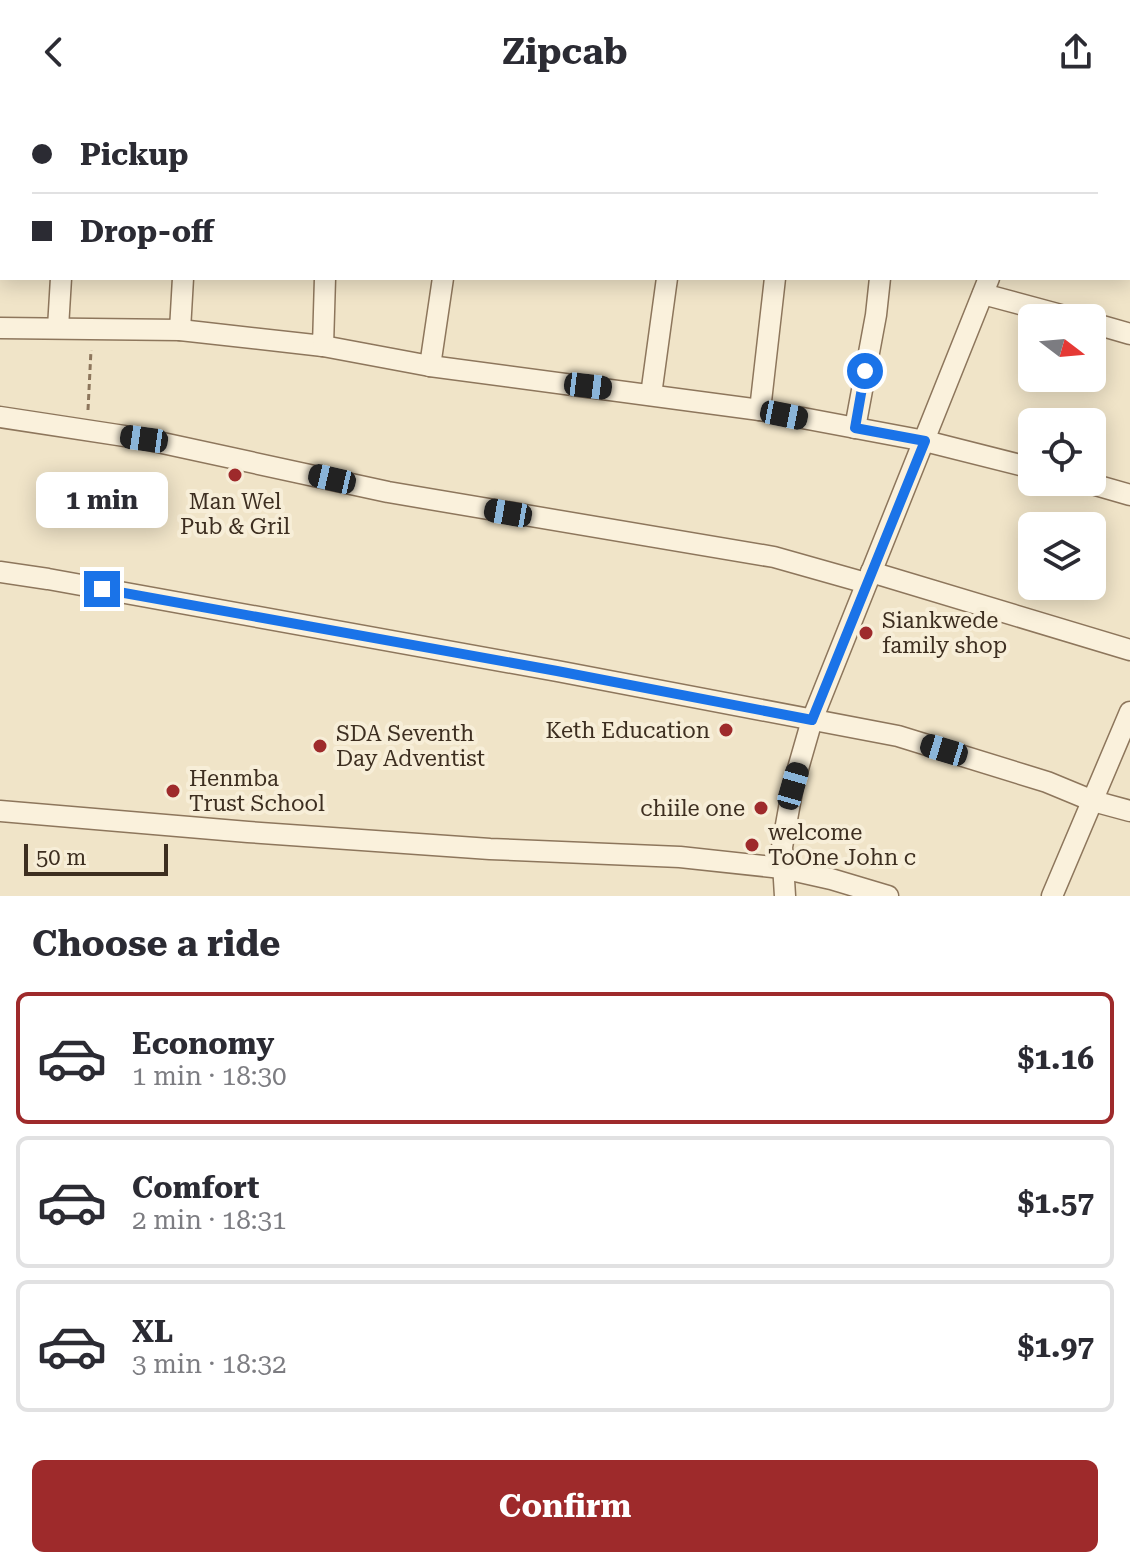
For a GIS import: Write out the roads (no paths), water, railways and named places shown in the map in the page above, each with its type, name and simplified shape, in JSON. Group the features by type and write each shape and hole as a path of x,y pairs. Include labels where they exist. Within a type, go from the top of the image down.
{"street":[{"path":"58,328 61,280"},
{"path":"180,330 183,280"},
{"path":"323,346 325,280"},
{"path":"430,366 443,280"},
{"path":"651,395 667,280"},
{"path":"760,410 775,280"},
{"path":"855,428 880,280"},
{"path":"785,896 782,847 793,786 812,720 986,286 1034,304"},
{"path":"1106,327 1130,334"},
{"path":"0,328 180,330 323,346 430,366 760,410 925,441 1018,464"},
{"path":"0,417 144,439 388,492 774,557 869,577 1130,650"},
{"path":"1106,488 1130,495"},
{"path":"0,572 898,736 1130,811"},
{"path":"1052,896 1130,712"},
{"path":"0,811 474,848 680,857 782,868 888,896"}],"place":[{"name":"Man Wel Pub & Gril","path":"235,475"},
{"name":"Siankwede family shop","path":"866,633"},
{"name":"Keth Education","path":"726,730"},
{"name":"SDA Seventh Day Adventist","path":"320,746"},
{"name":"Henmba Trust School","path":"173,791"},
{"name":"chiile one","path":"761,808"},
{"name":"welcome ToOne John c","path":"752,845"}]}
